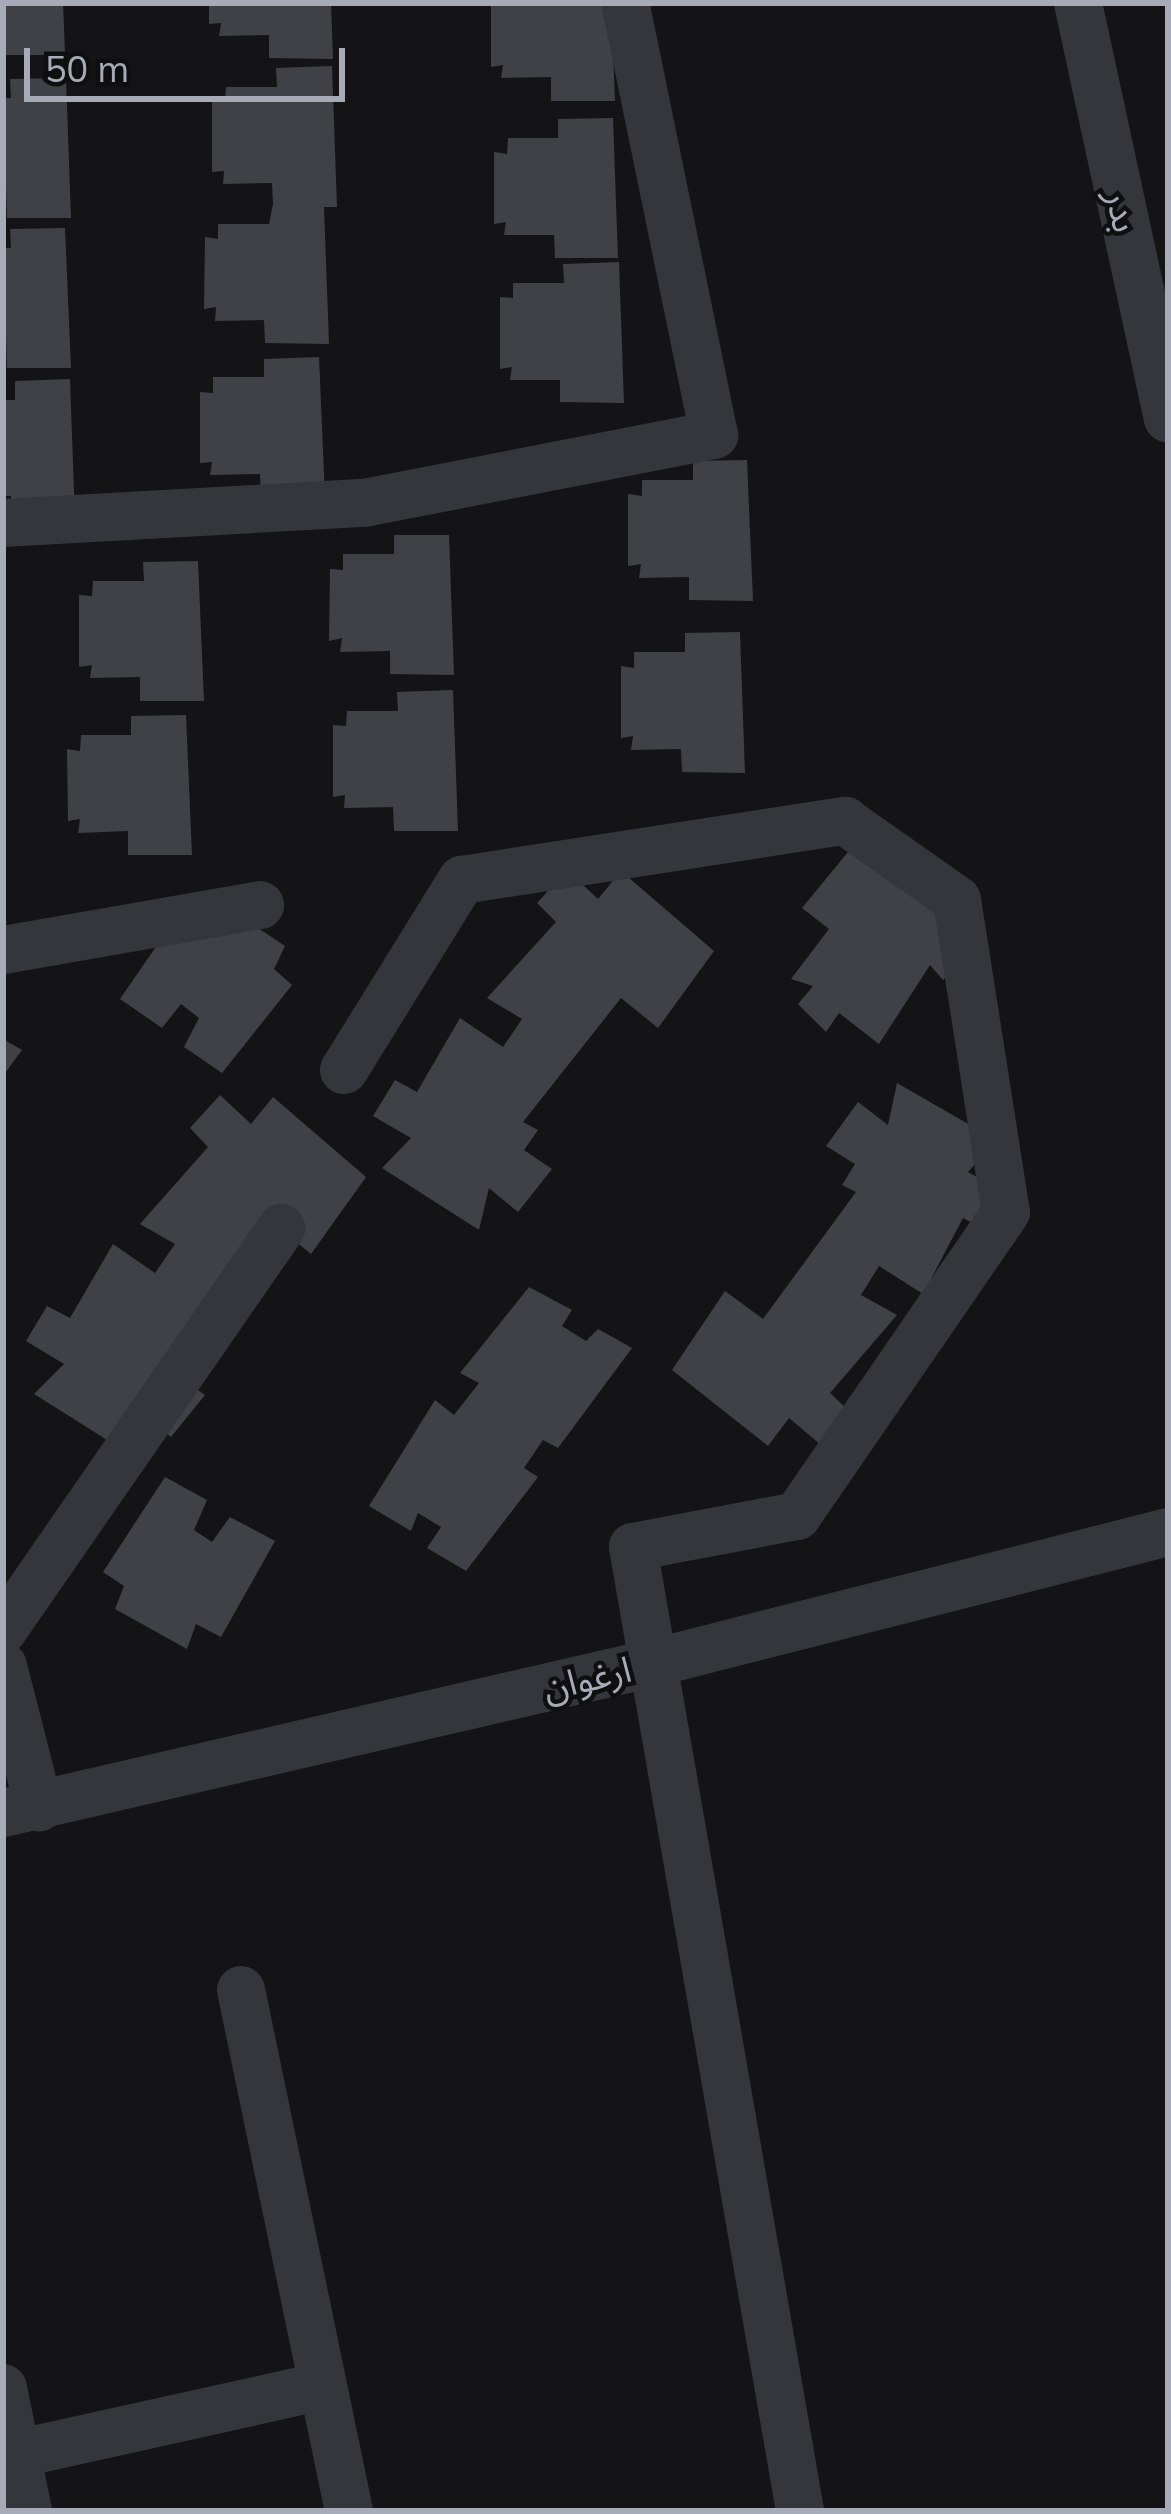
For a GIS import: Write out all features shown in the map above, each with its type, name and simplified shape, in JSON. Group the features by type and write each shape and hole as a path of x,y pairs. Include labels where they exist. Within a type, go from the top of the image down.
{"street":[{"path":"3,523 364,503 714,435 625,3"},
{"name":"بدر","path":"1078,3 1157,316 1168,418"},
{"path":"344,1070 462,880 845,821 957,900 1006,1212 796,1516 633,1547 657,1662 800,2511"},
{"path":"3,950 260,904"},
{"path":"3,1630 281,1228"},
{"name":"ارغوان","path":"21,1810 657,1662 1168,1532"},
{"path":"3,1666 21,1810"},
{"path":"242,1990 349,2511"},
{"path":"16,2454 323,2386"},
{"path":"3,2388 28,2511"}],"building":[{"path":"3,3 63,3 65,55 3,55"},
{"path":"209,3 331,3 333,59 269,58 269,35 219,36 221,23 209,24"},
{"path":"491,3 611,3 615,101 551,101 551,77 501,78 503,65 491,67"},
{"path":"332,66 337,207 324,207 329,344 265,343 264,320 215,321 216,307 204,309 205,237 218,239 218,224 269,224 273,204 272,183 223,184 224,171 212,172 212,101 225,102 226,87 277,87 276,68"},
{"path":"66,78 71,218 7,218 3,98 11,98 10,79"},
{"path":"613,118 618,258 555,258 554,235 504,235 506,222 494,224 494,152 507,154 508,138 558,138 558,119"},
{"path":"65,228 71,368 7,368 3,248 11,248 10,229"},
{"path":"619,262 624,403 560,402 560,380 510,380 512,367 500,369 500,297 513,298 513,283 564,283 563,264"},
{"path":"319,357 325,497 261,497 260,474 210,475 212,462 200,463 200,392 213,393 213,377 264,377 264,359"},
{"path":"70,379 75,520 11,520 11,496 3,496 3,400 15,400 15,381"},
{"path":"747,460 753,601 689,600 689,577 639,578 641,564 628,566 628,494 642,496 642,480 693,480 693,461"},
{"path":"394,535 449,535 454,675 390,674 390,651 340,652 342,638 329,641 330,569 343,570 343,554 394,554"},
{"path":"198,561 204,701 140,701 140,677 90,678 92,665 79,667 79,595 92,596 93,581 144,581 143,562"},
{"path":"740,632 745,773 682,772 681,749 631,750 633,736 621,738 621,666 634,668 634,652 685,652 685,633"},
{"path":"453,690 458,831 394,831 393,807 344,808 345,795 333,797 333,725 346,726 347,711 398,711 397,692"},
{"path":"186,715 192,855 128,855 128,831 78,833 80,819 68,821 67,749 80,751 81,735 131,735 131,716"},
{"path":"871,824 969,947 943,980 930,965 879,1044 839,1013 826,1032 798,1004 813,986 791,979 829,929 802,908"},
{"path":"567,870 598,899 621,871 714,951 658,1028 621,998 523,1122 538,1130 524,1150 552,1169 518,1212 489,1188 479,1230 382,1168 411,1138 373,1116 395,1080 417,1092 460,1018 503,1047 522,1019 487,998 556,922 537,903"},
{"path":"216,900 285,946 274,969 292,985 222,1073 184,1047 199,1018 181,1004 162,1028 120,999 182,909"},
{"path":"3,1039 22,1050 3,1076"},
{"path":"897,1083 996,1140 968,1172 1006,1193 986,1230 963,1218 923,1294 879,1266 861,1295 897,1315 830,1393 850,1412 821,1445 789,1418 768,1446 672,1370 725,1291 763,1319 856,1192 842,1185 855,1164 826,1146 858,1102 888,1125"},
{"path":"220,1095 251,1124 273,1097 366,1177 311,1254 274,1224 176,1375 205,1395 171,1437 142,1414 131,1455 34,1394 64,1364 26,1341 47,1306 70,1318 113,1244 155,1273 175,1244 140,1224 208,1147 190,1128"},
{"path":"529,1287 572,1310 562,1326 586,1341 598,1329 632,1348 558,1448 543,1440 524,1468 538,1477 466,1571 427,1548 441,1527 418,1513 411,1531 369,1506 435,1400 454,1415 479,1383 460,1373"},
{"path":"165,1477 207,1500 194,1530 212,1542 230,1517 275,1541 221,1637 196,1624 187,1649 115,1609 124,1586 103,1572"}]}
